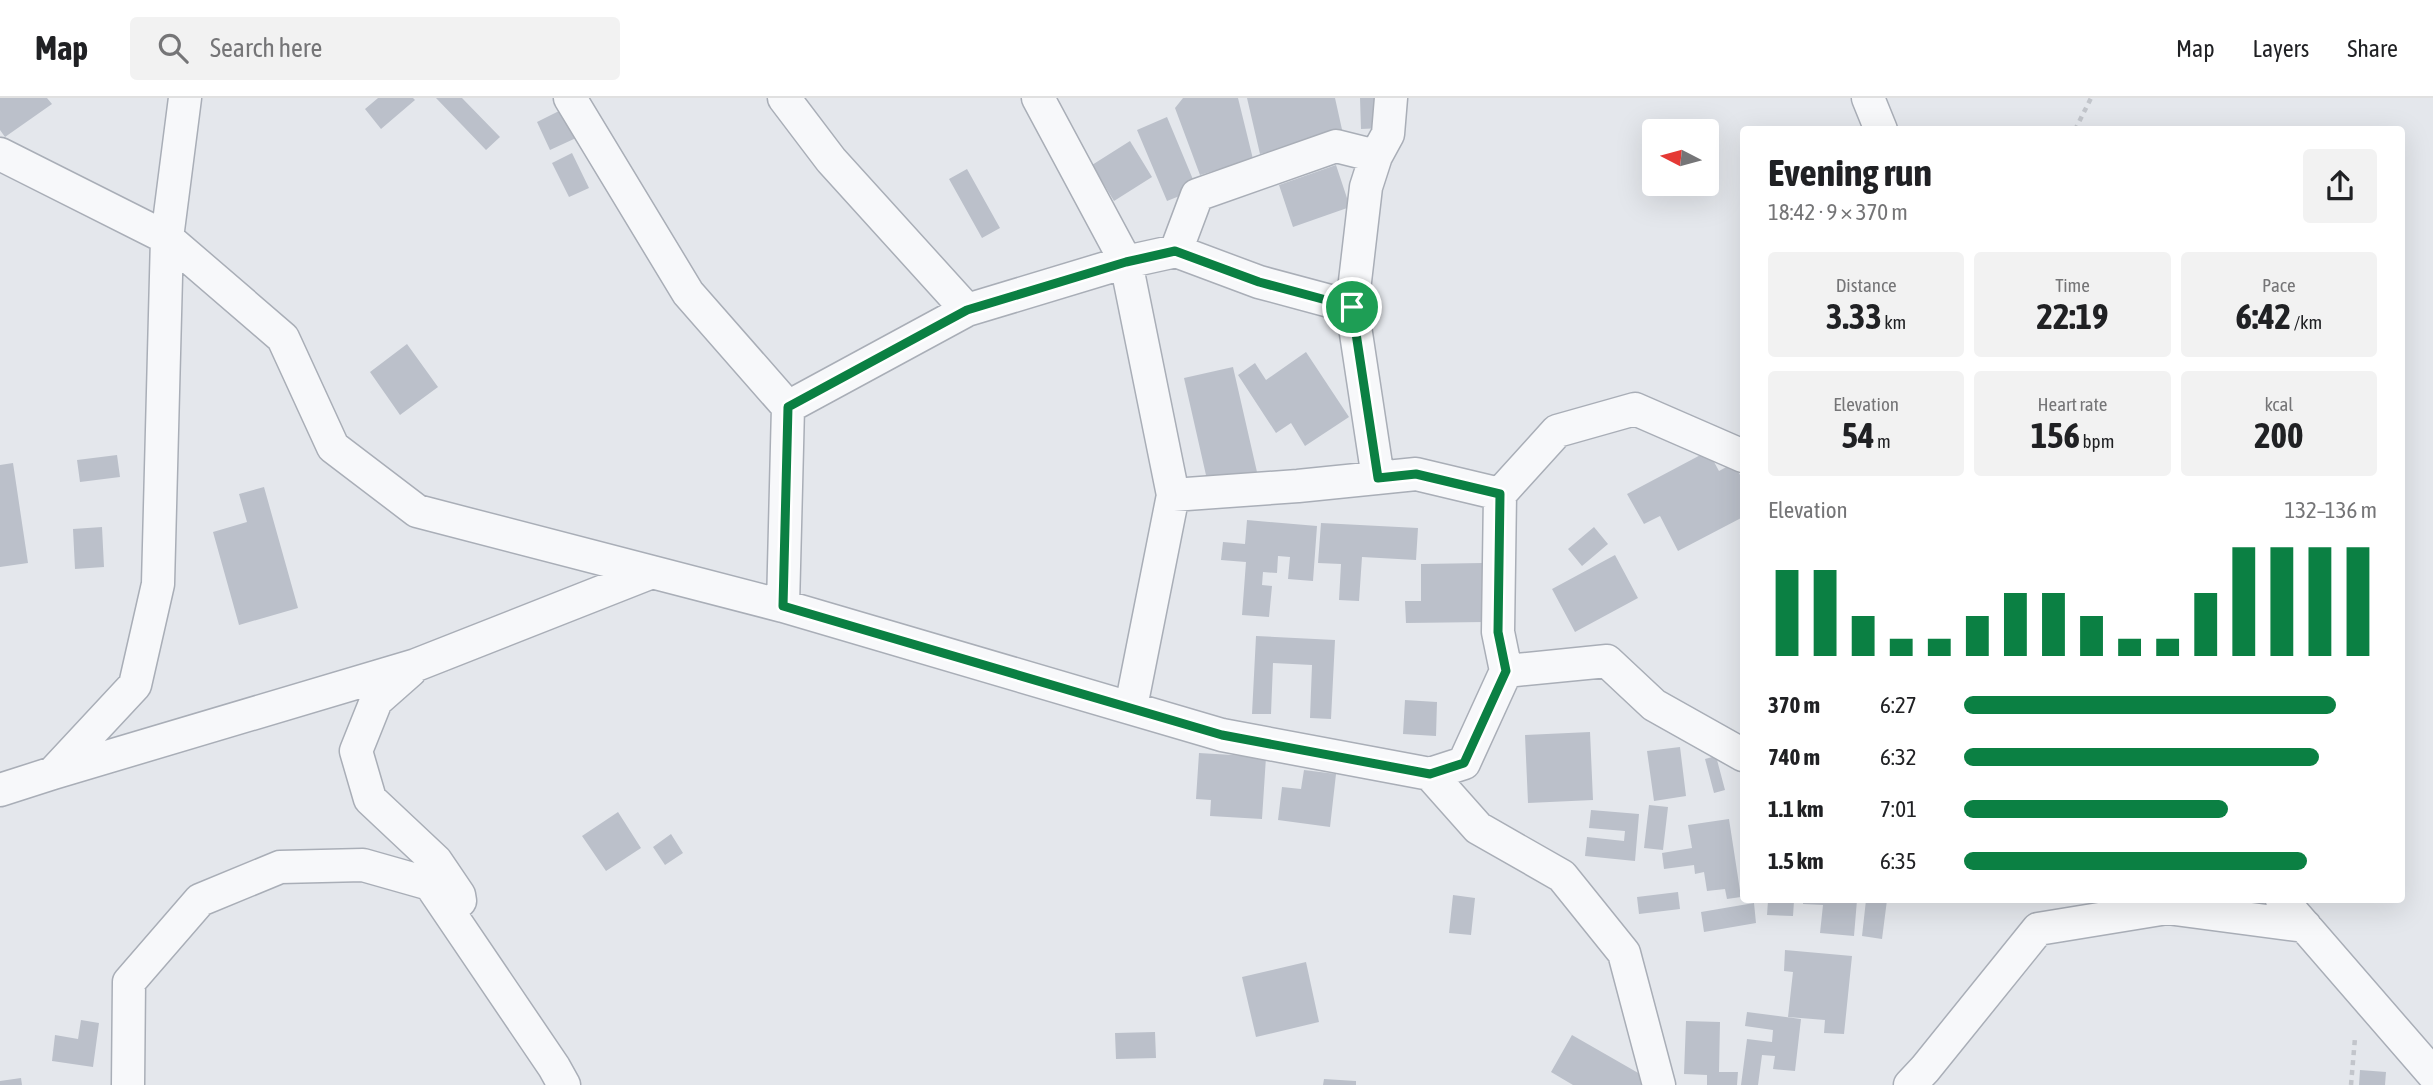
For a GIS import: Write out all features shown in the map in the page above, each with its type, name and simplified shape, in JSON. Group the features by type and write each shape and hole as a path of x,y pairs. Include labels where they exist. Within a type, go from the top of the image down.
{"street":[{"path":"53,773 135,685 158,584 167,238 185,98"},
{"path":"570,98 688,293 788,407 783,606"},
{"path":"784,98 831,160 967,310"},
{"path":"1038,98 1126,262 1173,495 1131,707"},
{"path":"1378,478 1352,307 1366,187 1376,156 1388,135 1391,98"},
{"path":"1868,98 1879,126"},
{"path":"1175,251 1197,195 1336,146 1376,156"},
{"path":"0,153 167,238 283,338 333,447 417,511 783,606 1222,735 1430,774 1464,763 1506,671 1498,632 1500,494 1557,431 1635,409 1740,455"},
{"path":"788,407 967,310 1126,262 1175,251 1259,282 1352,307"},
{"path":"1173,495 1416,474 1500,494"},
{"path":"0,790 416,665 652,572"},
{"path":"1506,671 1607,661 1654,705 1740,753"},
{"path":"416,665 376,701 356,751 370,799 436,861 459,895 464,935"},
{"path":"1430,774 1478,828 1562,876 1624,953 1660,1085"},
{"path":"128,1085 129,982 200,900 280,867 363,865 430,884 564,1085"},
{"path":"2285,903 2433,1074"},
{"path":"1910,1085 2038,929 2167,908 2305,926"}],"path":[{"path":"2077,126 2091,98"}],"building":[{"path":"0,98 47,98 52,104 5,137 0,130"},
{"path":"378,98 415,100 381,129 365,109"},
{"path":"436,98 462,98 500,137 486,150"},
{"path":"1183,98 1238,98 1253,159 1200,175 1175,108"},
{"path":"1247,98 1335,98 1343,134 1260,154"},
{"path":"1360,98 1382,98 1383,128 1361,129"},
{"path":"563,109 576,138 550,150 537,122"},
{"path":"1167,117 1197,189 1167,201 1137,130"},
{"path":"1130,141 1152,177 1114,201 1092,165"},
{"path":"572,153 589,188 569,197 552,163"},
{"path":"1336,165 1350,207 1293,227 1279,185"},
{"path":"967,169 1000,228 982,238 949,179"},
{"path":"407,344 438,387 400,415 370,372"},
{"path":"1306,352 1349,417 1305,446 1291,423 1276,433 1238,375 1255,363 1266,380"},
{"path":"1233,367 1257,472 1208,484 1184,378"},
{"path":"1708,451 1719,471 1734,463 1740,475 1740,519 1678,551 1660,516 1644,524 1627,494"},
{"path":"117,455 120,477 80,482 77,460"},
{"path":"13,463 28,563 0,567 0,465"},
{"path":"264,487 298,608 239,625 213,532 247,522 239,494"},
{"path":"1247,520 1317,526 1313,581 1288,579 1290,557 1278,556 1277,573 1263,572 1262,585 1272,586 1269,617 1242,615 1246,562 1221,560 1223,542 1245,544"},
{"path":"1321,523 1418,528 1416,560 1362,557 1359,601 1339,600 1341,564 1318,563"},
{"path":"102,527 104,567 75,569 73,529"},
{"path":"1594,527 1608,544 1582,566 1568,549"},
{"path":"1615,555 1638,598 1575,632 1552,589"},
{"path":"1483,563 1485,622 1406,623 1405,601 1421,601 1421,564"},
{"path":"1256,636 1335,640 1331,719 1310,718 1312,665 1273,663 1271,714 1252,714"},
{"path":"1405,700 1437,702 1436,736 1403,734"},
{"path":"1590,732 1593,800 1528,803 1525,735"},
{"path":"1680,747 1686,796 1654,801 1647,751"},
{"path":"1199,753 1266,757 1262,819 1210,816 1211,800 1196,799"},
{"path":"1716,756 1725,790 1714,793 1705,759"},
{"path":"1304,770 1336,774 1330,827 1278,820 1282,787 1301,789"},
{"path":"1649,805 1668,807 1663,850 1644,848"},
{"path":"1591,810 1639,814 1635,861 1585,856 1587,837 1624,841 1625,831 1589,828"},
{"path":"618,812 641,848 606,871 582,836"},
{"path":"1729,819 1740,897 1727,899 1725,889 1707,891 1704,872 1695,874 1694,865 1664,869 1662,853 1692,848 1688,825"},
{"path":"671,834 683,853 665,865 653,847"},
{"path":"1678,892 1680,909 1639,914 1637,897"},
{"path":"1453,895 1475,898 1471,935 1449,933"},
{"path":"1754,903 1756,923 1704,932 1701,912"},
{"path":"1768,903 1794,903 1793,916 1767,915"},
{"path":"1857,903 1854,936 1820,933 1823,905 1803,904"},
{"path":"1866,903 1887,903 1882,939 1862,936"},
{"path":"1785,950 1852,956 1844,1034 1824,1033 1825,1020 1788,1017 1793,972 1784,971"},
{"path":"1306,962 1319,1022 1256,1037 1242,977"},
{"path":"1747,1012 1801,1019 1795,1071 1773,1069 1775,1056 1762,1055 1758,1085 1741,1085 1747,1039 1772,1042 1773,1030 1745,1026"},
{"path":"81,1020 99,1023 93,1067 52,1061 55,1035 78,1039"},
{"path":"1686,1021 1720,1022 1719,1072 1738,1072 1737,1085 1707,1085 1707,1075 1684,1074"},
{"path":"1155,1032 1156,1058 1116,1059 1115,1033"},
{"path":"1572,1035 1647,1078 1642,1085 1573,1085 1551,1072"},
{"path":"2360,1070 2386,1072 2385,1085 2359,1085"},
{"path":"21,1078 22,1085 0,1085 0,1081"},
{"path":"1324,1079 1356,1081 1356,1085 1323,1085"}],"route":[{"path":"1175,251 1259,282 1352,307 1378,478 1416,474 1500,494 1498,632 1506,671 1464,763 1430,774 1222,735 783,606 788,407 967,310 1126,262 1175,251"}]}
